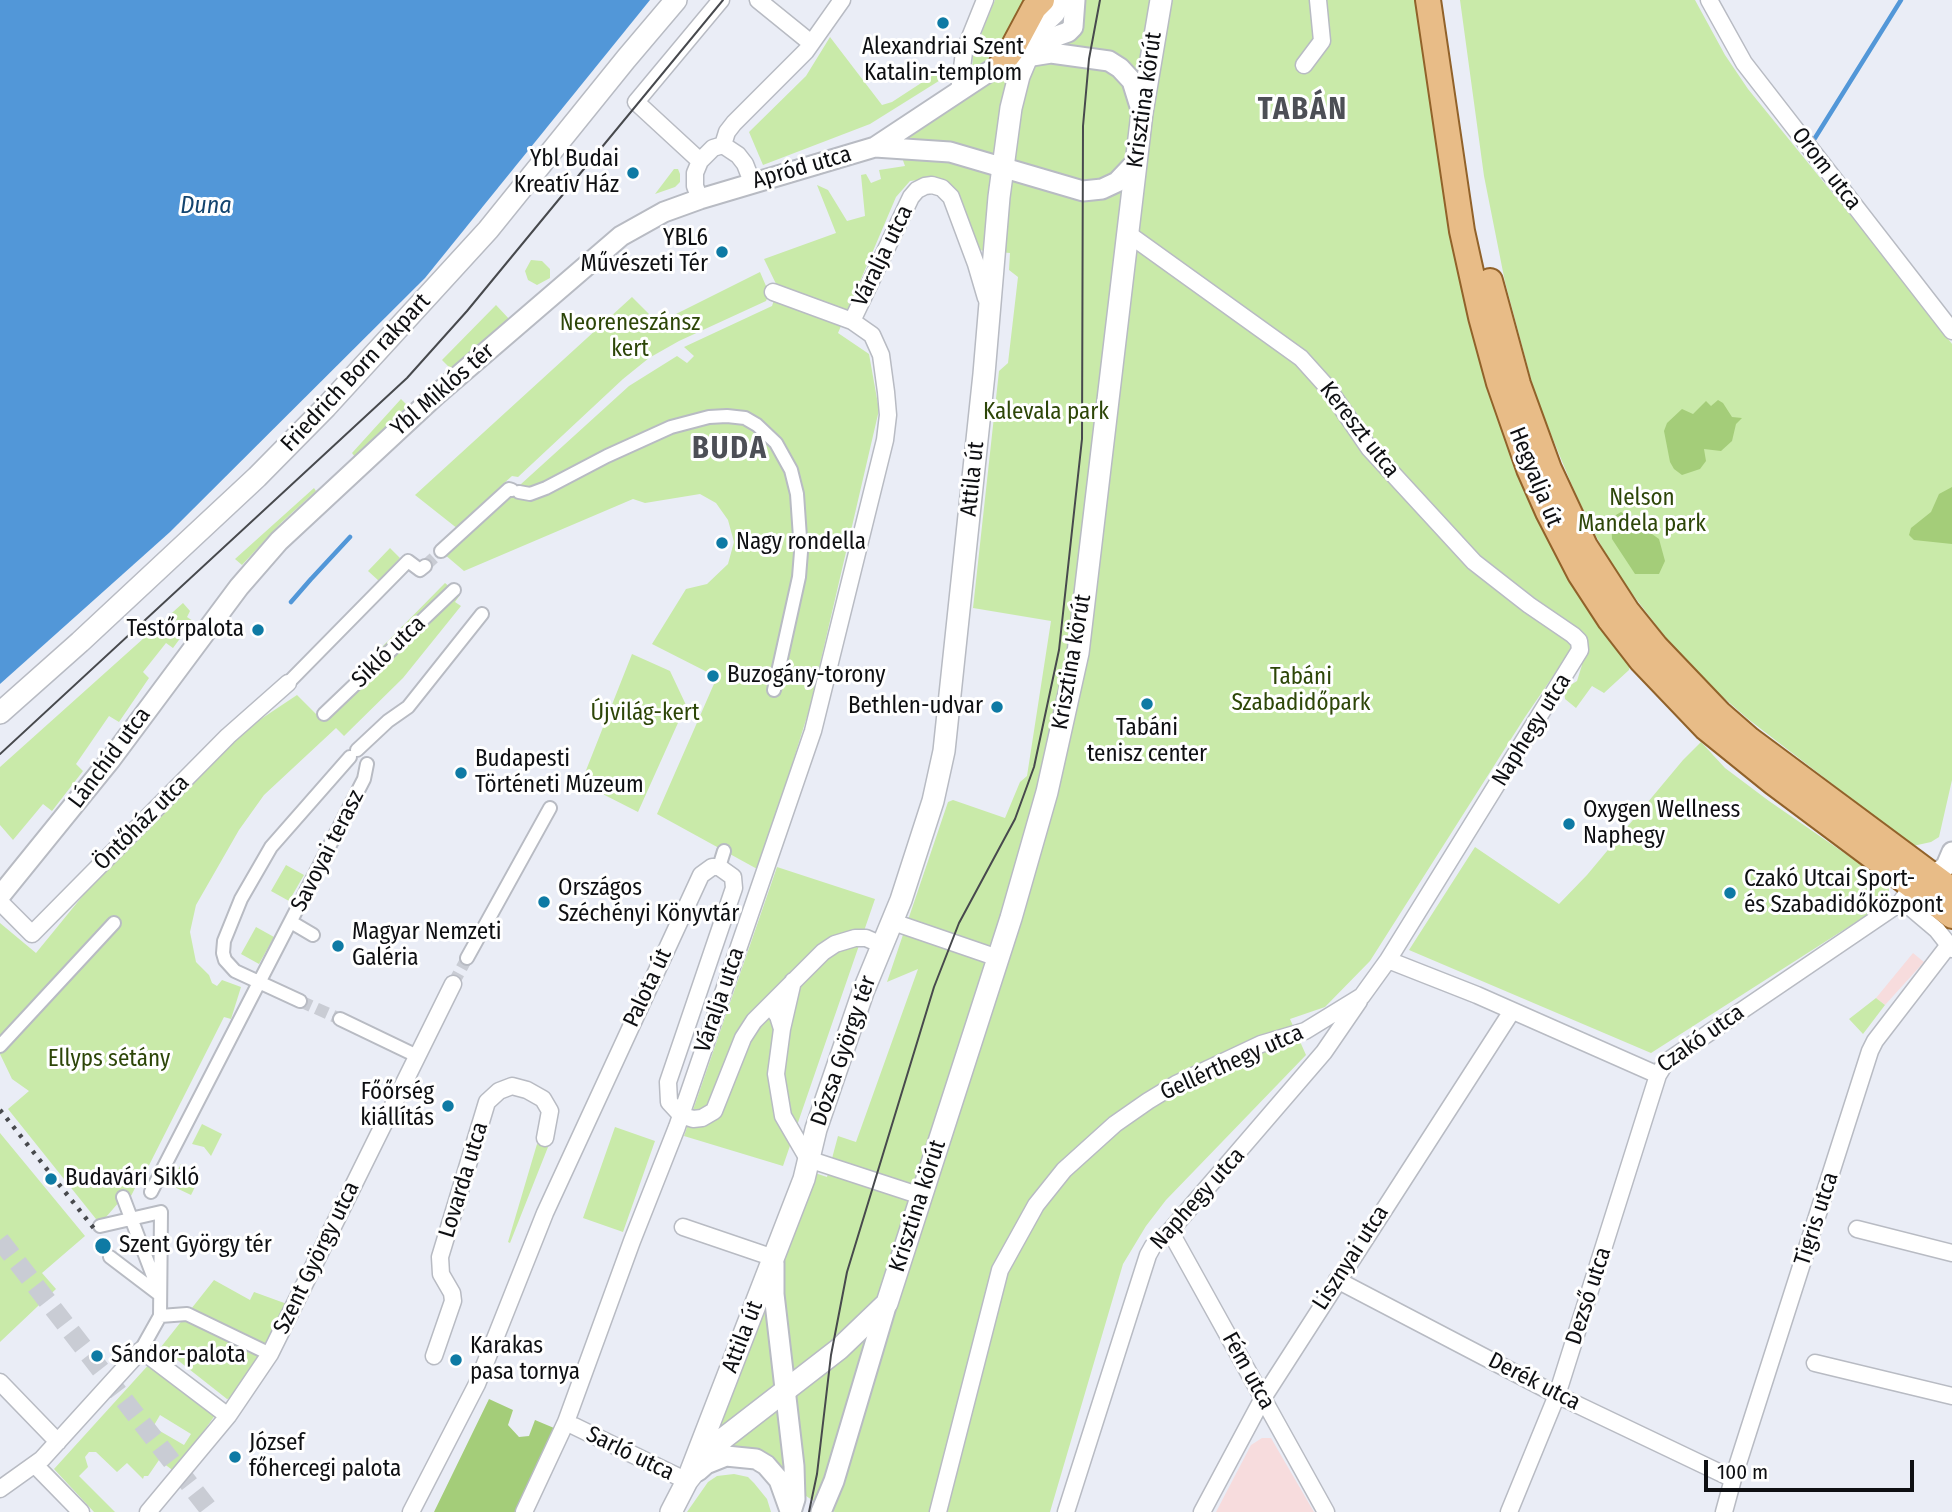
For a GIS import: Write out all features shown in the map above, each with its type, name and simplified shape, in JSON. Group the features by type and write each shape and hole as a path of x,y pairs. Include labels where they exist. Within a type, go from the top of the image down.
{"main road":[{"name":"Friedrich Born rakpart","path":"0,713 257,477 326,407 498,218 587,106 677,0"},
{"path":"1014,60 1012,51 1034,8 1042,0"},
{"path":"1040,26 1049,0"},
{"name":"Attila út","path":"893,922 933,801 944,751 1003,166 1011,108 1019,76 1014,60 1062,0"},
{"name":"Krisztina körút","path":"687,1481 724,1438 839,1349 887,1303 998,958 1047,792 1078,653 1135,163 1161,0"},
{"name":"Hegyalja út","path":"1428,0 1461,220 1481,317 1499,383 1525,458 1563,544 1609,620 1641,660 1706,728 1774,783 1925,889"},
{"name":"Hegyalja út","path":"1445,0 1475,206 1497,311 1518,384 1545,458 1567,512 1585,546 1627,611 1656,647 1719,713 1925,889 1952,916"},
{"name":"Dózsa György tér","path":"808,1159 863,992 893,922"},
{"name":"Attila út","path":"671,1512 687,1481 774,1258 804,1179 808,1159"}],"street":[{"path":"699,161 636,102 721,0"},
{"path":"758,0 811,43"},
{"path":"723,145 734,123 802,55 842,0"},
{"path":"959,92 964,52 985,0"},
{"name":"Apród utca","path":"728,190 875,147 959,92 1054,37 1068,32 1073,27 1075,0"},
{"path":"1304,65 1322,41 1318,0"},
{"name":"Orom utca","path":"1709,0 1744,64 1952,331"},
{"path":"1014,60 1051,53 1109,61 1132,81 1142,113"},
{"path":"700,199 695,186 699,161 708,151 723,145"},
{"path":"723,145 738,155 752,182"},
{"name":"Apród utca","path":"875,147 950,152 1003,166"},
{"path":"1003,166 1090,191 1116,182 1135,163"},
{"name":"Váralja utca","path":"852,320 911,197 917,190 932,185 942,188 951,197 976,264 989,311"},
{"name":"Ybl Miklós tér","path":"215,617 296,523 435,396 611,244 664,212 728,190"},
{"name":"Kereszt utca","path":"1128,233 1301,358 1328,388 1369,448 1474,562 1579,641"},
{"name":"Váralja utca","path":"524,1512 566,1422 681,1115 813,731 885,440 887,402 881,355 872,335 852,320 773,292"},
{"path":"441,551 509,489 530,494 546,488 671,427 709,417 745,418 776,443 791,470 797,494 801,552 799,578 774,690"},
{"path":"288,683 408,561 420,570 425,566"},
{"name":"Sikló utca","path":"324,714 454,590"},
{"path":"300,1001 235,971 225,960 224,941 241,899 271,847 359,757 388,721 408,707 482,614"},
{"name":"Lánchíd utca","path":"0,896 111,759 215,617"},
{"name":"Naphegy utca","path":"1388,960 1578,657 1579,641"},
{"name":"Öntőház utca","path":"0,902 32,934 228,736 288,683"},
{"name":"Savoyai terasz","path":"151,1192 365,779 359,757"},
{"path":"467,958 550,808"},
{"path":"719,867 724,851"},
{"path":"1950,948 1937,930 1911,908 1946,866 1952,852"},
{"name":"Palota út","path":"411,1512 477,1384 545,1213 701,875 712,867 719,867 733,877 734,888 668,1082 669,1102 681,1115"},
{"name":"Czakó utca","path":"1388,960 1658,1075 1666,1062 1925,889"},
{"name":"Savoyai terasz","path":"291,922 313,935"},
{"path":"893,922 998,958"},
{"path":"0,1046 114,923"},
{"name":"Dózsa György tér","path":"769,1005 823,952 835,944 855,938 882,945"},
{"name":"Tigris utca","path":"1724,1512 1732,1479 1870,1051 1875,1041 1950,948"},
{"name":"Gellérthegy utca","path":"938,1512 1000,1270 1036,1205 1064,1170 1115,1124 1176,1084 1261,1044 1305,1031 1362,996 1388,960"},
{"name":"Dózsa György tér","path":"793,981 782,1029 776,1074 783,1116 808,1159"},
{"name":"Szent György utca","path":"148,1512 228,1416 270,1354 453,984"},
{"name":"Naphegy utca","path":"1066,1512 1153,1246 1170,1231 1324,1052 1362,996"},
{"path":"681,1115 694,1119 714,1111 743,1038 769,1005 778,1016 782,1029"},
{"name":"Lisznyai utca","path":"1202,1512 1263,1398 1512,1011"},
{"path":"340,1019 417,1056"},
{"name":"Dezső utca","path":"1509,1512 1557,1395 1658,1075"},
{"name":"Lovarda utca","path":"434,1356 453,1301 452,1293 441,1273 440,1257 487,1102 499,1091 512,1086 527,1090 542,1099 550,1111 545,1138"},
{"path":"808,1159 921,1196"},
{"path":"123,1197 160,1296"},
{"path":"0,1489 35,1465 58,1442 141,1350 160,1316 161,1212 100,1226"},
{"path":"683,1227 774,1258 774,1294 794,1466 795,1499 790,1512"},
{"path":"1857,1229 1952,1253"},
{"name":"Fém utca","path":"1170,1231 1325,1512"},
{"path":"110,1257 160,1296"},
{"name":"Derék utca","path":"1337,1280 1557,1395 1732,1479"},
{"name":"Krisztina körút","path":"821,1512 834,1481 887,1303"},
{"path":"160,1316 187,1314 270,1354"},
{"path":"141,1350 228,1416"},
{"path":"1815,1363 1952,1396"},
{"path":"0,1382 58,1442"},
{"name":"Sarló utca","path":"574,1426 687,1481"},
{"path":"687,1481 716,1459 736,1456 756,1459 766,1465 779,1480 790,1512"},
{"path":"35,1465 80,1512"}],"shaded area":[{"path":"1913,953 1924,962 1885,1005 1876,998"},
{"path":"1262,1438 1271,1438 1314,1512 1216,1512 1251,1445"}],"green space":[{"path":"995,0 1420,0 1451,216 1631,661 1629,670 1604,693 1592,686 1576,708 1565,699 1564,689 1577,681 1582,665 1582,653 1573,647 1525,717 1370,961 1325,1007 1290,1019 1306,1055 1166,1200 1146,1226 1123,1264 1050,1512 835,1512 725,1452 712,1436 815,1173 827,1177 838,1136 856,1142 918,969 887,982 948,802 953,800 1005,818 1020,782 1027,776 1051,621 973,608 999,371 1008,363 1018,277 1009,270 1010,253 977,250 935,178 910,181 896,197 838,333 869,354 879,410 810,707 759,870 657,814 717,677 652,644 686,589 707,584 728,564 734,542 728,520 716,503 700,494 645,503 633,499 464,571 444,554 629,386 677,356 687,363 694,356 684,347 772,306 778,288 764,259 836,233 817,185 828,190 847,221 865,216 861,175 866,174 871,183 881,179 879,170 905,166 895,138 971,89 973,54"},
{"name":"Nelson Mandela park","path":"1460,0 1695,0 1725,55 1748,89 1952,344 1952,780 1939,837 1931,842 1913,846 1748,719 1716,691 1666,638 1617,574 1591,527 1536,398 1505,282 1484,176"},
{"path":"830,37 882,105 892,102 938,72 942,79 870,124 763,165 749,132 806,76"},
{"path":"674,169 678,169 680,182 675,187 655,194"},
{"path":"531,260 542,261 550,269 550,278 537,285 528,280 525,271"},
{"name":"Neoreneszánsz kert","path":"760,272 769,293 766,301 679,341 649,358 518,477 512,476 502,485 503,489 458,529 415,495 632,297 658,323"},
{"path":"496,305 511,321 451,369 442,360"},
{"path":"401,399 408,406 355,457 352,453"},
{"path":"1718,400 1732,417 1742,418 1736,424 1732,441 1721,451 1704,449 1706,461 1700,469 1682,475 1670,462 1664,431 1667,423 1682,409 1693,414 1706,401 1711,406"},
{"path":"1952,487 1952,544 1914,540 1909,535 1911,528 1931,512 1939,494"},
{"path":"314,488 316,491 282,522 242,565 235,559"},
{"path":"1621,512 1659,539 1665,561 1659,574 1635,574 1612,539 1611,518"},
{"path":"390,548 400,558 379,581 368,571"},
{"name":"Ellyps sétány","path":"445,583 460,595 455,602 461,606 403,678 344,736 336,728 264,795 239,830 196,905 190,932 196,962 217,986 222,980 241,987 231,1019 224,1017 138,1187 136,1186 131,1196 126,1194 100,1224 8,1109 29,1091 12,1079 0,1054 0,923 36,953 85,893 234,737 297,695 316,714"},
{"path":"183,603 190,611 187,617 193,621 173,648 166,643 143,672 149,678 119,722 109,716 76,764 83,771 52,811 43,804 13,840 0,825 0,767"},
{"name":"Újvilág-kert","path":"632,654 670,671 686,705 638,812 581,783"},
{"name":"Czakó Utcai Sport- és Szabadidőközpont","path":"1701,742 1725,768 1889,884 1889,901 1651,1053 1409,950 1475,847 1559,904"},
{"path":"286,865 304,875 289,901 271,891"},
{"path":"777,867 875,899 783,1166 684,1136"},
{"path":"256,927 274,937 259,964 241,954"},
{"path":"1876,998 1885,1005 1863,1034 1849,1019"},
{"path":"202,1124 222,1134 211,1156 204,1147 192,1144"},
{"path":"615,1127 655,1141 623,1232 583,1218"},
{"path":"0,1133 85,1236 42,1273 56,1289 0,1342"},
{"path":"537,1144 548,1147 510,1243 508,1242"},
{"path":"181,1164 188,1175 201,1175 191,1195 170,1185"},
{"path":"214,1280 250,1300 254,1292 287,1304 235,1397 227,1399 161,1347"},
{"path":"152,1361 218,1411 175,1472 159,1460 143,1479 127,1463 117,1472 96,1452 89,1452 85,1457 88,1467 79,1476 115,1512 94,1512 54,1469","holes":["160,1415 191,1434 184,1445 153,1427"]},
{"path":"489,1399 513,1410 508,1425 519,1437 529,1436 535,1420 554,1428 515,1512 434,1512"},
{"path":"734,1474 748,1477 754,1483 767,1499 771,1512 687,1512 708,1482 717,1476"}],"water":[{"name":"Duna","path":"0,0 650,0 425,278 170,532 0,684"}],"waterway":[{"path":"1815,138 1901,0"},
{"path":"312,578 350,537"},
{"path":"291,602 311,579"}],"tunnel":[{"path":"425,566 441,551"},
{"path":"453,984 467,958"},
{"path":"300,1001 340,1019"},
{"path":"0,1240 211,1512"}],"tram line":[{"path":"0,754 407,378 467,311 723,0"},
{"path":"809,1512 817,1474 831,1355 847,1272 934,987 959,923 1015,819 1034,767 1059,650 1082,439 1083,126 1089,59 1100,0"}],"railway":[{"path":"0,1110 96,1231"}],"place":[{"name":"Alexandriai Szent Katalin-templom","path":"943,23"},
{"name":"Ybl Budai Kreatív Ház","path":"633,173"},
{"name":"YBL6 Művészeti Tér","path":"722,252"},
{"name":"Nagy rondella","path":"722,543"},
{"name":"Testőrpalota","path":"258,630"},
{"name":"Buzogány-torony","path":"713,676"},
{"name":"Tabáni tenisz center","path":"1147,704"},
{"name":"Bethlen-udvar","path":"997,707"},
{"name":"Budapesti Történeti Múzeum","path":"461,773"},
{"name":"Oxygen Wellness Naphegy","path":"1569,824"},
{"name":"Czakó Utcai Sport- és Szabadidőközpont","path":"1730,893"},
{"name":"Országos Széchényi Könyvtár","path":"544,902"},
{"name":"Magyar Nemzeti Galéria","path":"338,946"},
{"name":"Főőrség kiállítás","path":"448,1106"},
{"name":"Budavári Sikló","path":"51,1179"},
{"name":"Szent György tér","path":"103,1246"},
{"name":"Sándor-palota","path":"97,1356"},
{"name":"Karakas pasa tornya","path":"456,1360"},
{"name":"József főhercegi palota","path":"235,1457"}],"district":[{"name":"TABÁN","path":"1303,111"},
{"name":"BUDA","path":"730,450"}],"park label":[{"name":"Kalevala park","path":"1046,413"},
{"name":"Tabáni Szabadidőpark","path":"1301,691"}]}
